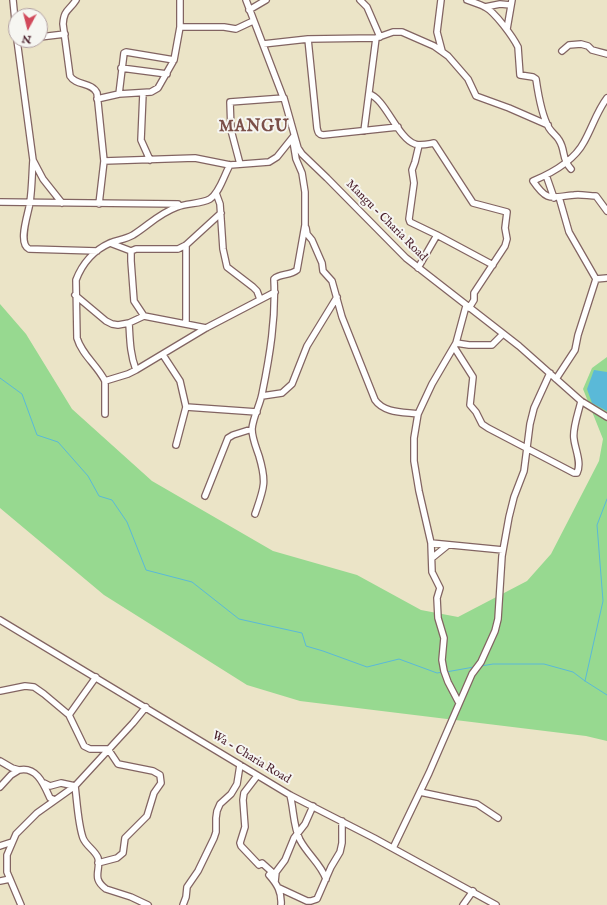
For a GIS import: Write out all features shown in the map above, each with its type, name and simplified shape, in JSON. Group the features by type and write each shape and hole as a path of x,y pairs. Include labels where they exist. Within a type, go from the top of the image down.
{"street":[{"path":"76,0 71,7 66,10 64,15 65,34 70,76 75,81 92,87 97,93 104,161 99,204"},
{"path":"97,99 119,94 155,91 158,88 174,60 180,27 180,0"},
{"name":"Mangu - Charia Road","path":"246,0 284,98 298,148 302,154 398,251 503,334 581,401 607,416"},
{"path":"250,10 266,0"},
{"path":"360,0 367,7 378,38 364,131"},
{"path":"441,0 437,32 442,51"},
{"path":"467,0 485,7 507,30 518,46 520,75 533,77 536,79 540,100 548,126 559,140 565,163 571,169"},
{"path":"485,7 511,2 507,30"},
{"path":"180,27 224,27 236,29 254,21"},
{"path":"263,44 308,39 378,38 398,31 434,46 448,56 468,79 476,96 509,108 548,126"},
{"path":"48,36 65,34"},
{"path":"308,39 318,132 322,135 398,127"},
{"path":"562,51 569,45 581,44 588,46 592,50 607,54"},
{"path":"17,48 33,160 30,203 26,222 24,244 26,248 29,249 97,251"},
{"path":"119,94 124,53 126,52 174,60"},
{"path":"121,68 167,74"},
{"path":"143,93 141,140 150,160"},
{"path":"370,94 376,98 410,141 419,145 434,143 473,203 507,212 505,228 506,243 474,293 474,300 467,307 455,345 432,384 418,414 414,438 414,461 419,492 431,543 432,572 440,588 438,598 438,618 444,638 442,660 448,682 459,703"},
{"path":"240,164 231,130 230,102 284,98"},
{"path":"607,98 602,105 584,143 565,163 533,181 544,194 557,198 576,195 596,196 607,211"},
{"path":"293,130 296,159 304,182 305,225 307,234 312,240 324,271 332,281 342,317 375,400 379,406 385,409 418,414"},
{"path":"104,161 199,158 230,164 269,162 273,160 293,137"},
{"path":"419,145 412,170 414,183 409,219 410,222 438,235 493,265"},
{"path":"33,160 43,179 62,203"},
{"path":"0,202 182,204 208,200 216,193 230,164"},
{"path":"546,175 557,198 569,232 596,279 578,335 575,350 556,379"},
{"path":"216,193 221,213 223,249 228,267 253,287 257,291 260,299"},
{"path":"105,414 105,381 78,342 77,338 75,295 78,273 89,257 109,243 132,235 167,210 182,204"},
{"path":"109,243 131,251 136,249 178,249 186,245 221,213"},
{"path":"255,514 264,485 264,476 252,429 262,396 271,344 275,292 274,279 297,270 305,225"},
{"path":"418,268 438,235"},
{"path":"186,245 186,324"},
{"path":"131,251 134,301 144,316"},
{"path":"596,279 607,278"},
{"path":"105,381 136,370 206,328 275,292"},
{"path":"75,295 106,321 112,324 118,325 129,323 144,316 206,328"},
{"path":"262,396 282,393 292,384 307,346 337,297"},
{"path":"129,323 130,348 136,370"},
{"path":"455,345 492,345 503,334"},
{"path":"455,345 473,377 470,405 476,412 482,424 574,474 578,470 574,434 581,401"},
{"path":"163,354 180,381 186,407 176,445"},
{"path":"393,848 420,792 472,674 483,657 495,631 498,619 503,550 514,497 524,471 530,424 534,408 550,374"},
{"path":"186,407 257,412"},
{"path":"205,496 228,438 252,429"},
{"path":"431,543 503,550"},
{"path":"432,558 448,545"},
{"name":"Wa - Charia Road","path":"0,620 290,795 393,848 496,905"},
{"path":"69,715 96,677"},
{"path":"0,691 26,686 34,687 69,715 84,746 90,749 108,750"},
{"path":"21,905 7,872 6,863 7,855 16,834 37,813 75,786 146,707"},
{"path":"98,863 117,858 123,853 124,840 147,816 154,793 160,783 161,778 158,773 118,764 108,750"},
{"path":"0,761 12,768 19,770 31,770 44,783 50,786 61,783 75,786"},
{"path":"183,905 187,887 201,866 214,838 216,832 217,811 220,804 231,794 237,784 240,765"},
{"path":"0,787 19,770"},
{"path":"257,776 244,793 243,800 245,827 240,843 241,846 260,865 262,863 272,872 269,875 279,888 281,905"},
{"path":"44,783 50,798 55,800"},
{"path":"75,786 83,838 97,855 97,875 101,885 106,889 131,897 148,905"},
{"path":"420,792 477,804 498,818"},
{"path":"290,795 293,817 298,834 306,851 323,871 326,879"},
{"path":"275,882 276,872 286,860 294,838 305,824 312,806"},
{"path":"279,888 301,899 315,901 319,897 331,867 340,852 342,843 342,821"},
{"path":"0,846 12,842"},
{"path":"0,881 10,879"},
{"path":"463,905 473,891"}],"green space":[{"path":"0,304 26,334 72,409 152,481 273,551 357,575 421,610 458,617 527,581 551,554 599,461 603,439 583,389 592,368 607,357 607,741 586,736 300,701 247,685 104,595 0,508"}],"water":[{"path":"594,370 607,372 607,411 592,403 587,389"}],"waterway":[{"path":"0,378 22,394 37,435 58,442 88,476 99,496 112,500 127,522 146,570 192,582 239,619 302,633 306,646 367,667 399,659 437,673 443,672"},
{"path":"585,681 603,601 597,525 607,499"},
{"path":"481,666 493,664 544,664 573,672 607,695"},
{"path":"446,672 474,667"}],"district":[{"name":"MANGU","path":"254,128"}]}
